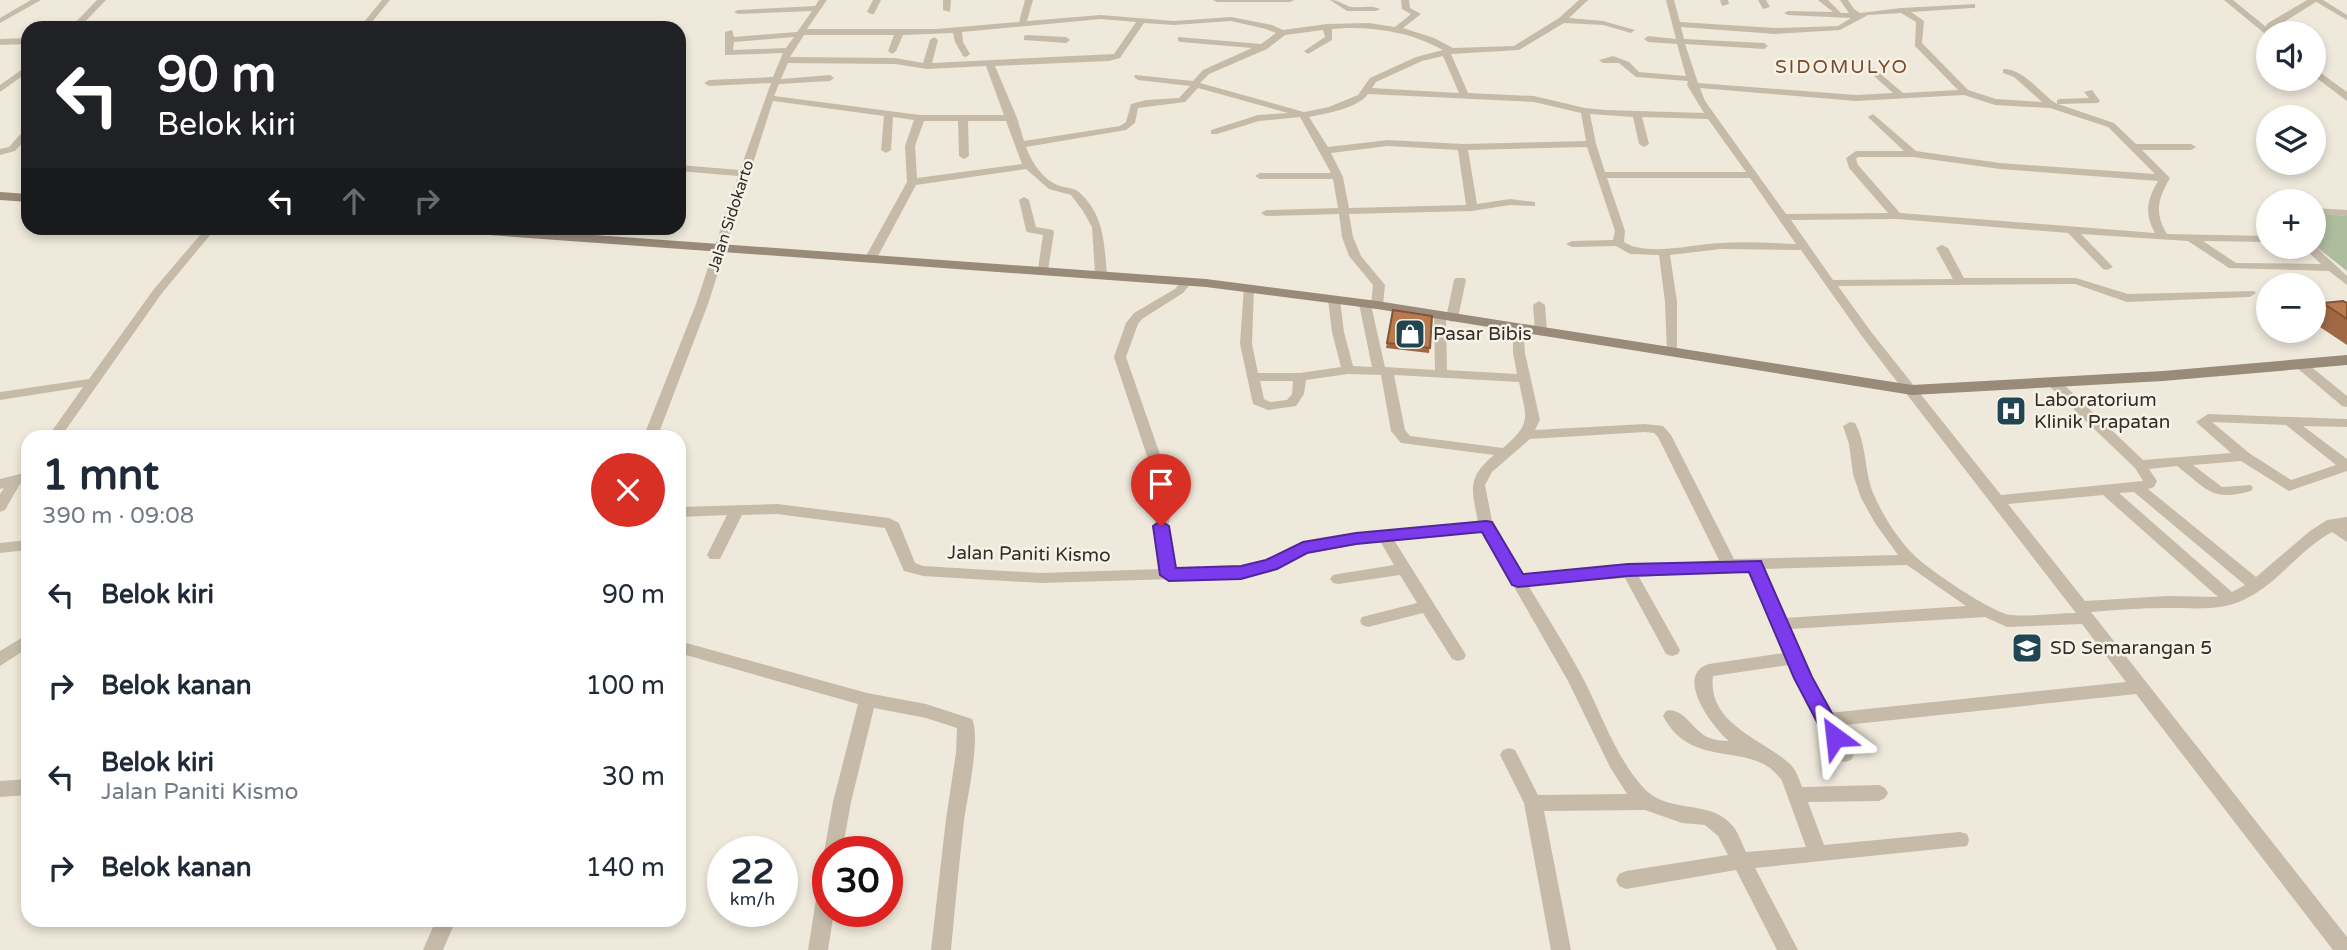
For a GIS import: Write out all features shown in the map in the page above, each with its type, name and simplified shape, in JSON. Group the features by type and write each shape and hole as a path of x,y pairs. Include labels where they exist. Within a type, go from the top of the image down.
{"main road":[{"path":"0,196 21,198"},
{"path":"614,235 721,248 1101,273 1248,288 1671,350 1912,390 2345,362"}],"street":[{"path":"0,21 37,0"},
{"path":"81,21 102,0"},
{"path":"369,21 386,0"},
{"path":"871,12 877,0"},
{"path":"947,0 947,10"},
{"path":"1026,62 1025,24 1029,0"},
{"path":"1218,1 1290,0"},
{"path":"1334,0 1347,9 1376,9"},
{"path":"1399,27 1417,14 1406,9 1405,0"},
{"path":"1670,0 1691,82 1752,175 1830,283 1995,500 2345,950"},
{"path":"1822,0 1838,13"},
{"path":"1844,0 1857,15"},
{"path":"2228,0 2256,22"},
{"path":"2279,21 2316,0 2347,18"},
{"path":"1218,1 1231,19"},
{"path":"1214,131 1258,118 1304,115 1332,109 1361,97 1370,83 1383,74 1449,51 1516,48 1562,20 1581,1"},
{"path":"738,12 820,4"},
{"name":"Jalan Sidokarto","path":"653,430 721,248 769,98 789,50 820,4"},
{"path":"1788,13 1857,15 1899,9 1972,6"},
{"path":"1899,9 1920,21 1918,44 1965,92"},
{"path":"0,12 15,12"},
{"path":"1677,24 1775,31 1840,28 1857,15"},
{"path":"789,50 728,53 730,36 899,33 1101,17 1174,23 1231,19 1282,33 1327,26 1399,27 1425,36 1449,51 1465,96"},
{"path":"785,60 895,61 927,66 1115,57 1142,20"},
{"path":"1562,20 1604,23 1631,30"},
{"path":"1308,51 1329,38 1327,26"},
{"path":"1797,28 1806,36"},
{"path":"957,30 959,42 966,54"},
{"path":"892,51 899,33"},
{"path":"1020,145 1123,128 1130,123 1134,106 1181,100 1189,94 1202,74 1265,47 1282,33"},
{"path":"1027,38 1066,40"},
{"path":"1181,39 1265,47"},
{"path":"1648,39 1764,46"},
{"path":"927,66 934,40"},
{"path":"0,42 21,41"},
{"path":"1603,60 1619,60 1629,65 1636,74 1835,98 1965,92 1995,102 2095,101 2089,92"},
{"path":"990,64 1012,117 1028,166 1052,187 1075,193 1088,210 1097,227 1101,273"},
{"path":"1869,67 1900,95"},
{"path":"2006,71 2017,75 2049,103 2111,125 2165,178"},
{"path":"0,89 21,73"},
{"path":"1138,77 1169,79 1304,115 1337,176 1345,209 1345,233 1359,262 1379,285 1371,304 1383,371 1398,431 1406,440 1503,452"},
{"path":"709,83 831,78"},
{"path":"2326,81 2347,98"},
{"path":"1367,91 1534,99 1585,111 1637,115 1711,116"},
{"path":"1411,107 1413,93"},
{"path":"769,98 920,118 1012,117"},
{"path":"1585,111 1591,144 1620,231 1618,243"},
{"path":"886,150 889,114"},
{"path":"1637,115 1644,144"},
{"path":"1872,117 1913,154"},
{"path":"872,257 912,181 910,146 920,118"},
{"path":"963,118 964,156"},
{"path":"0,152 12,149 21,139"},
{"path":"1323,151 1402,143 1463,147 1591,144"},
{"path":"1463,147 1472,208"},
{"path":"2136,147 2191,147"},
{"path":"1897,216 1853,166 1851,158 1856,154 1913,154 2000,166 2165,178"},
{"path":"912,181 1028,166"},
{"path":"686,169 746,174"},
{"path":"1603,175 1752,175"},
{"path":"1260,176 1337,176"},
{"path":"2163,237 2152,220 2151,200 2165,178"},
{"path":"1024,200 1031,230 1049,232 1044,269"},
{"path":"1266,213 1472,208 1510,202 1531,204"},
{"path":"2326,212 2347,213"},
{"path":"1782,217 1897,216 2163,237 2256,239"},
{"path":"2072,230 2107,267"},
{"path":"59,430 158,291 205,235"},
{"path":"2191,238 2233,266 2331,268"},
{"path":"1572,244 1618,243 1630,251 1664,252 1721,246 1805,247"},
{"path":"1942,247 1961,281"},
{"path":"1664,252 1671,302 1671,350"},
{"path":"2322,259 2347,282"},
{"path":"1441,374 1446,317 1460,280"},
{"path":"1169,575 1161,526 1167,500 1165,489 1120,357 1132,323 1138,316 1179,291 1187,281"},
{"path":"1830,283 2076,281 2127,298 2250,293"},
{"path":"1248,288 1245,324 1258,401 1268,406 1295,401 1300,377"},
{"path":"1334,300 1348,370"},
{"path":"1539,305 1541,332"},
{"path":"1519,328 1519,353 1534,420 1526,435 1486,469 1478,485 1486,526 1575,679 1616,762 1645,802"},
{"path":"2300,364 2347,402"},
{"path":"1253,377 1300,377 1348,370 1525,378"},
{"path":"0,396 93,382"},
{"path":"1995,500 2149,484 2150,481 2140,465 2053,382"},
{"path":"2347,423 2204,419 2205,424 2244,456 2289,486 2347,466"},
{"path":"2291,422 2347,466"},
{"path":"1850,426 1855,436 1860,477 1877,516 1910,559 1985,611 2007,621 2231,600 2256,586 2306,541 2340,523 2347,537"},
{"path":"1526,435 1658,429 1664,435 1729,565"},
{"path":"2140,465 2244,456"},
{"path":"2180,463 2217,490 2223,492 2246,488"},
{"path":"0,508 19,478"},
{"path":"2137,487 2256,586"},
{"path":"2105,489 2231,600"},
{"name":"Jalan Paniti Kismo","path":"686,512 777,509 889,523 894,527 909,567 923,571 1041,578 1241,572 1271,565 1303,548 1385,536 1486,526"},
{"path":"715,555 737,510"},
{"path":"1385,536 1458,655"},
{"path":"0,548 21,546"},
{"path":"1518,580 1628,570 1910,559"},
{"path":"1755,565 1794,658 1824,720 1845,755"},
{"path":"1338,579 1404,569"},
{"path":"1628,570 1672,650"},
{"path":"1368,621 1427,606"},
{"path":"1779,624 1985,611"},
{"path":"0,660 21,648"},
{"path":"686,649 867,700 926,711 966,724 965,754 941,950"},
{"path":"1794,658 1709,670 1704,674 1703,683 1717,721 1784,769 1797,795 1817,852"},
{"path":"1824,720 2141,687"},
{"path":"836,836 867,700"},
{"path":"1672,716 1690,738 1698,743 1712,747 1756,750"},
{"path":"1509,755 1533,803 1561,950"},
{"path":"0,789 21,788"},
{"path":"1797,795 1879,793"},
{"path":"1533,803 1645,802 1682,815 1709,818 1719,824 1742,861 1788,950"},
{"path":"1626,880 1817,852 1961,840"},
{"path":"433,950 443,927"},
{"path":"818,950 822,927"}],"green space":[{"path":"2326,214 2347,216 2347,271 2326,254"}],"building":[{"path":"2326,303 2347,303 2347,319 2326,305"},
{"name":"Pasar Bibis","path":"1393,310 1432,316 1430,348 1387,343"}],"place":[{"name":"Pasar Bibis","path":"1410,334"},
{"name":"Laboratorium Klinik Prapatan","path":"2011,411"},
{"name":"SD Semarangan 5","path":"2027,648"}],"district":[{"name":"SIDOMULYO","path":"1842,67"}],"route":[{"path":"1161,526 1169,575 1241,572 1271,565 1303,548 1356,538 1486,526 1518,580 1628,570 1755,565 1803,678 1835,737"}]}
